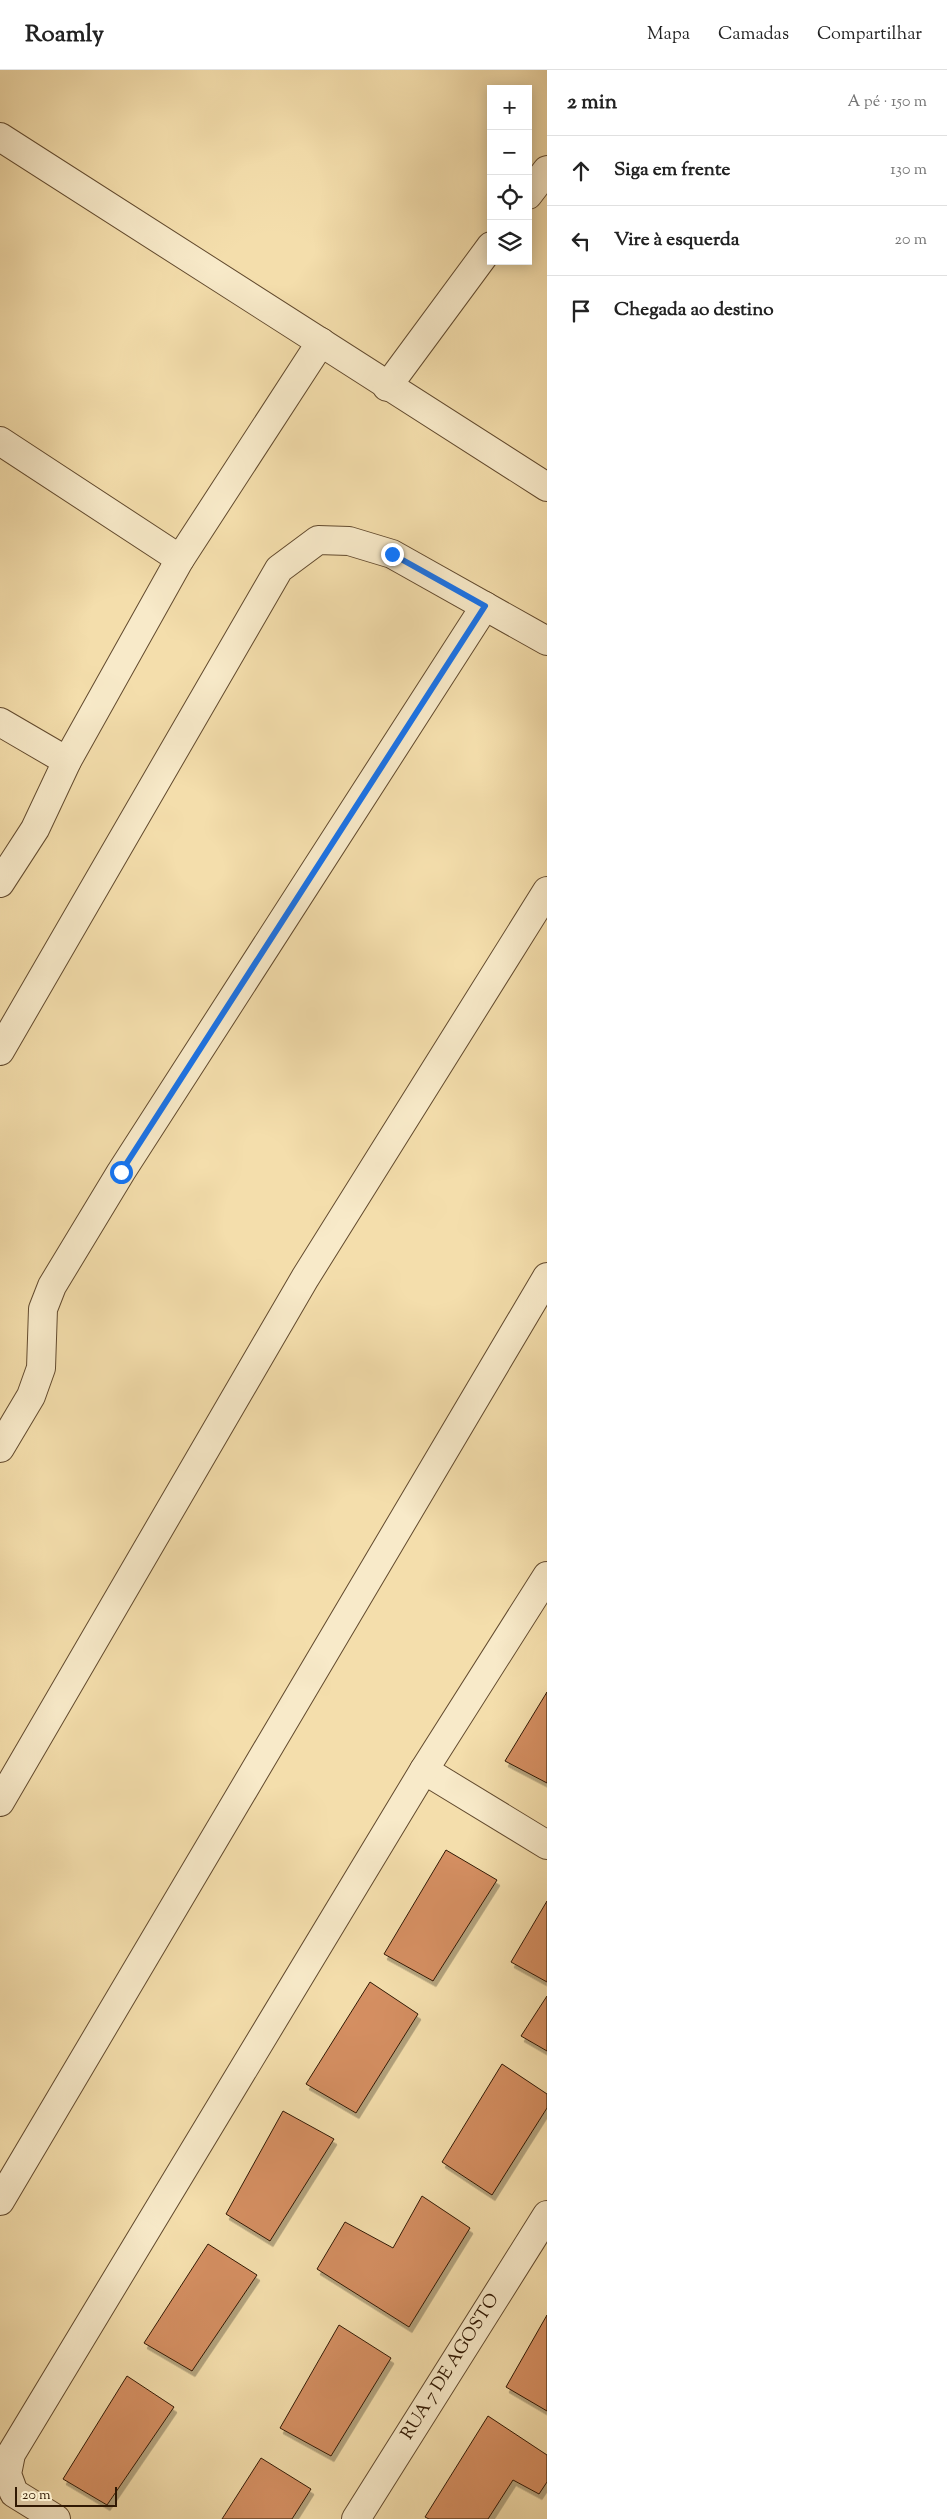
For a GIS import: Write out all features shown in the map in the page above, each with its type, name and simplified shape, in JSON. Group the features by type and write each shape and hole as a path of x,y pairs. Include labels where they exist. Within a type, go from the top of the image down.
{"street":[{"path":"0,137 387,387 547,487"},
{"path":"532,190 547,170"},
{"path":"387,387 487,251"},
{"path":"0,883 35,829 67,761 180,559 320,342"},
{"path":"0,441 180,559"},
{"path":"0,1051 279,569 318,540 349,541 392,554 547,641"},
{"path":"0,1448 31,1396 41,1368 43,1309 52,1286 121,1172 485,606"},
{"path":"0,722 67,761"},
{"path":"0,1802 305,1278 547,891"},
{"path":"0,2201 547,1277"},
{"path":"56,2519 14,2493 7,2474 11,2454 424,1770 547,1576"},
{"path":"424,1770 547,1845"},
{"name":"RUA 7 DE AGOSTO","path":"356,2519 547,2215"}],"building":[{"path":"547,1692 547,1783 505,1761"},
{"path":"446,1850 497,1880 433,1981 384,1954"},
{"path":"547,1901 547,1982 511,1962"},
{"path":"370,1982 418,2014 356,2113 306,2084"},
{"path":"547,1996 547,2051 521,2036"},
{"path":"502,2064 547,2094 547,2108 492,2195 442,2162"},
{"path":"283,2111 334,2139 270,2241 226,2214"},
{"path":"422,2196 470,2228 409,2327 317,2269 345,2222 393,2248"},
{"path":"208,2244 257,2275 192,2371 144,2343"},
{"path":"547,2315 547,2411 506,2387"},
{"path":"339,2325 391,2358 331,2456 280,2428"},
{"path":"127,2376 174,2407 107,2505 63,2479"},
{"path":"488,2416 547,2455 547,2482 539,2494 513,2480 488,2519 429,2519 425,2517"},
{"path":"261,2458 311,2489 292,2519 222,2519"}],"route":[{"path":"121,1172 485,606 392,554"}]}
